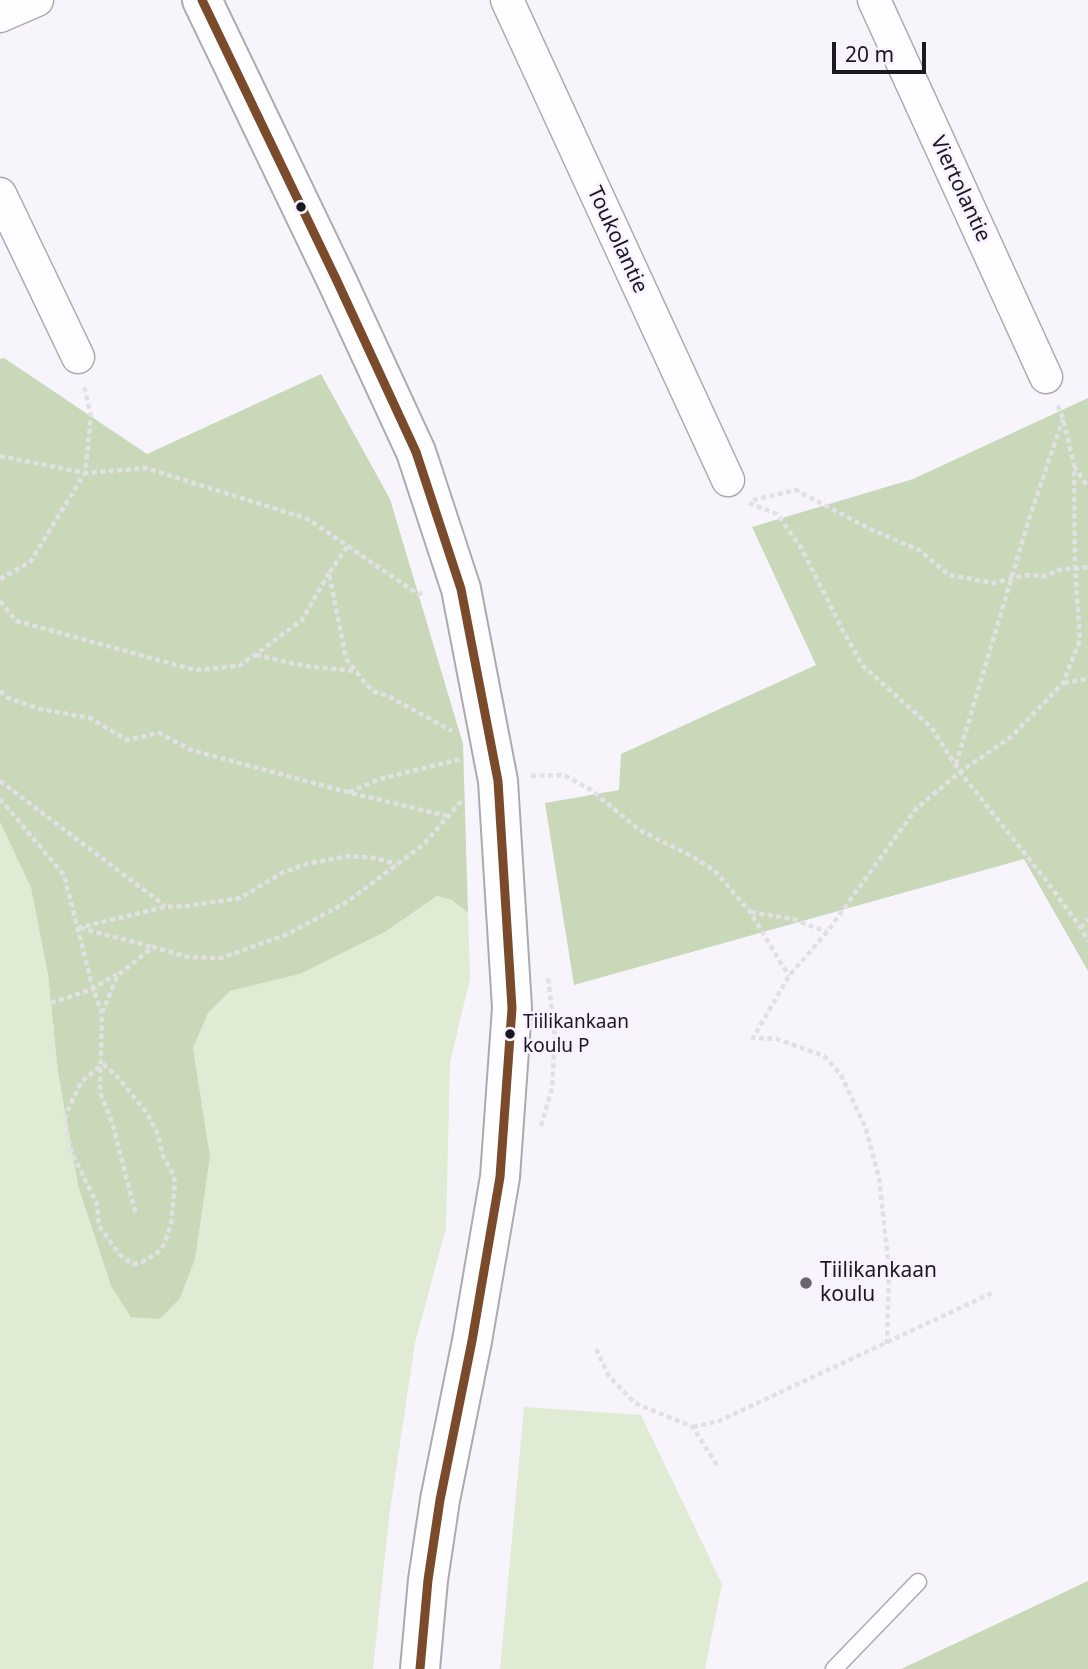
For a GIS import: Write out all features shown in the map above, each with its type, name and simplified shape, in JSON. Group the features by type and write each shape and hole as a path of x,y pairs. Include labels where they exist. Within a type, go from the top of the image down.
{"street":[{"path":"0,16 37,0"},
{"path":"202,0 416,452 461,589 504,767 512,1008 500,1177 472,1341 440,1500 428,1580 420,1669"},
{"name":"Toukolantie","path":"507,0 736,491"},
{"name":"Viertolantie","path":"874,0 1046,377"},
{"path":"0,194 78,358"}],"lane":[{"path":"834,1669 918,1583"}],"path":[{"path":"0,579 30,562 85,473 91,416 78,358"},
{"path":"887,1344 889,1268 879,1178 866,1129 841,1075 824,1056 777,1039 753,1038 789,976 827,932 916,809 960,772 1011,737 1063,683 1080,640 1075,568 1074,465 1063,418 1046,377"},
{"path":"956,764 1029,519 1063,418"},
{"path":"0,456 85,473 146,468 307,519 418,594 461,589"},
{"path":"1074,465 1088,487"},
{"path":"736,491 796,490 872,530 919,550 949,575 994,583 1026,575 1046,576 1058,570 1088,568"},
{"path":"736,491 777,514 802,549 863,666 931,727 960,772 1081,928 1088,942"},
{"path":"0,601 16,621 195,670 239,666 302,620 347,547"},
{"path":"329,573 346,659 372,691 388,696 448,727 471,748 504,767"},
{"path":"256,654 305,666 356,671"},
{"path":"1063,683 1088,679"},
{"path":"0,691 8,698 40,709 90,718 127,740 159,733 191,750 447,816"},
{"path":"347,792 380,779 468,757 504,767 564,775 591,790 641,831 687,853 714,870 750,912 789,976"},
{"path":"77,928 188,957 221,958 288,934 347,902 423,845 468,794 504,767"},
{"path":"0,781 165,907"},
{"path":"0,799 64,875 93,989 102,1013 103,1064 100,1092 112,1122 136,1215"},
{"path":"77,928 165,907 240,898 282,873 306,864 348,856 376,858 397,864"},
{"path":"750,912 793,919 827,932"},
{"path":"1081,928 1088,919"},
{"path":"51,1003 93,989 118,975 153,947"},
{"path":"539,1132 552,1088 555,1037 545,966"},
{"path":"102,1013 118,975"},
{"path":"103,1064 116,1075 147,1113 175,1182 171,1225 164,1245 157,1254 133,1265 120,1255 99,1226 97,1204 72,1153 66,1125 65,1118 82,1080 103,1064"},
{"path":"596,1349 610,1376 635,1403 693,1427 719,1421 994,1292"},
{"path":"693,1427 718,1467"}],"green space":[{"path":"4,358 147,454 321,374 390,499 463,744 468,913 452,900 437,896 385,932 300,974 230,991 208,1013 193,1048 210,1156 195,1259 180,1298 160,1319 131,1317 111,1286 78,1186 58,1072 48,975 31,888 0,822 0,359"},
{"path":"1088,398 1088,971 1024,859 574,985 545,803 619,790 621,754 816,665 752,527 913,479"},
{"path":"0,822 31,888 48,975 58,1072 78,1186 111,1286 210,1156 193,1048 208,1013 230,991 300,974 385,932 437,896 452,900 468,913 470,979 450,1062 446,1228 415,1343 389,1517 373,1669 0,1669"},
{"path":"524,1407 641,1415 722,1584 705,1669 500,1669"},
{"path":"1088,1581 1088,1669 901,1669"}],"transit line":[{"path":"202,0 416,452 461,589 498,781 512,1008 500,1177 472,1341 440,1500 428,1580 420,1669"}],"place":[{"name":"Tiilikankaan koulu P","path":"510,1034"},
{"name":"Tiilikankaan koulu","path":"806,1283"}]}
